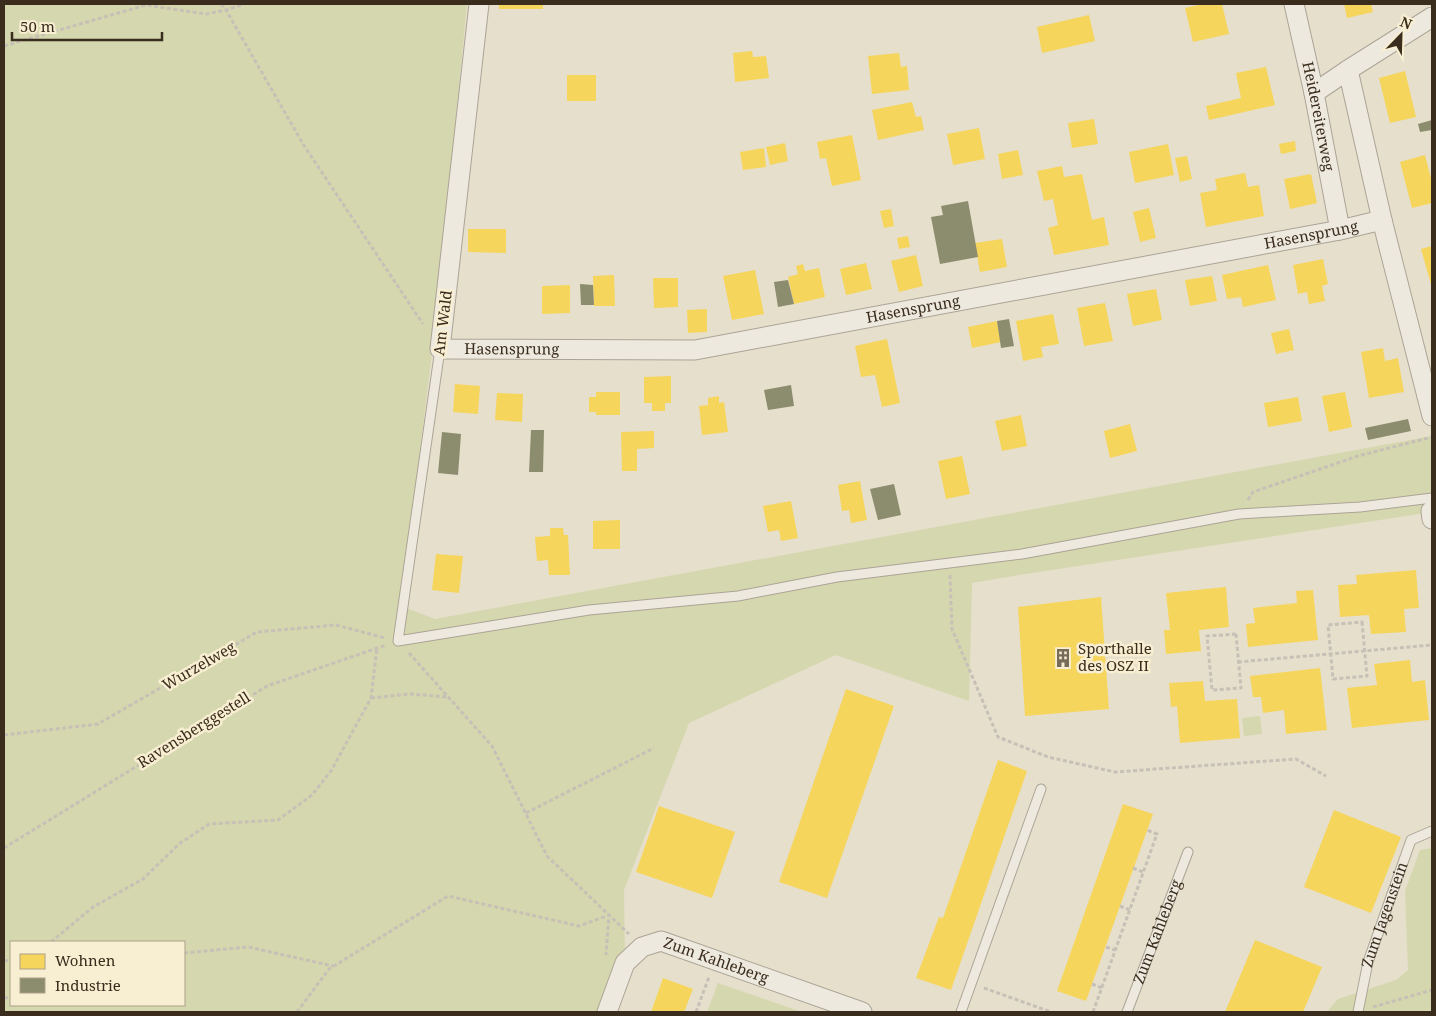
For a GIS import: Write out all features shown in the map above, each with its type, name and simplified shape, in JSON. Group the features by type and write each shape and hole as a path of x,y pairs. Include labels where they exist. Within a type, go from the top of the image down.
{"street":[{"name":"Am Wald","path":"440,349 479,4"},
{"name":"Heidereiterweg","path":"1294,4 1314,93 1340,230"},
{"path":"1314,93 1432,17"},
{"path":"1348,70 1382,220 1432,416"},
{"name":"Hasensprung","path":"440,349 695,350 1340,230 1382,220"},
{"name":"Zum Kahleberg","path":"607,1012 625,964 642,947 661,941 862,1012"}],"lane":[{"name":"Am Wald","path":"398,641 440,349"},
{"path":"398,641 589,610 738,596 837,578 1022,554 1239,514 1360,507 1432,509"},
{"path":"961,1012 1041,789"},
{"name":"Zum Jagenstein","path":"1358,1012 1368,962 1412,840 1432,831"},
{"name":"Zum Kahleberg","path":"1128,1012 1188,852"}],"path":[{"path":"221,4 303,144 440,349"},
{"path":"4,46 146,5 206,14 244,4"},
{"path":"1239,514 1253,492 1358,456 1432,437"},
{"path":"950,563 952,629 998,737 1048,757 1115,772 1296,759 1326,776"},
{"path":"1362,622 1364,651 1366,676 1333,679 1328,625 1362,622"},
{"name":"Wurzelweg","path":"4,735 98,724 257,632 336,625 398,641"},
{"path":"1236,634 1238,662 1241,688 1212,690 1207,636 1236,634"},
{"path":"398,641 492,746 548,856 642,947"},
{"name":"Ravensberggestell","path":"4,848 266,686 398,641"},
{"path":"1238,662 1432,645"},
{"path":"52,941 93,907 143,879 179,844 209,824 278,820 312,795 331,770 371,698 377,648"},
{"path":"371,698 410,694 448,697"},
{"path":"526,813 654,748"},
{"path":"1093,1012 1157,834 1147,830"},
{"path":"1134,868 1144,872"},
{"path":"297,1012 330,969 448,896 579,926 609,915"},
{"path":"1120,906 1130,910"},
{"path":"606,962 609,915"},
{"path":"185,953 248,947 334,966"},
{"path":"1106,947 1115,950"},
{"path":"696,1012 715,960"},
{"path":"971,983 1052,1012"},
{"path":"1092,984 1102,988"},
{"path":"1358,1012 1432,990"}],"green space":[{"path":"4,4 467,4 436,320 401,606 435,619 1432,436 1432,512 972,583 969,701 836,655 689,723 624,890 625,963 607,1012 4,1012"},
{"path":"1260,716 1262,734 1244,736 1242,718"},
{"path":"1432,848 1432,1012 1327,1012 1338,999 1396,980 1408,970 1405,891 1420,850"},
{"path":"718,983 802,1012 707,1012"}],"building: Wohnen":[{"path":"499,4 543,4 543,9 499,9"},
{"path":"1203,4 1222,4 1229,34 1193,42 1185,8"},
{"path":"1344,4 1371,4 1373,12 1347,18"},
{"path":"1089,15 1095,41 1042,53 1037,27"},
{"path":"752,51 753,57 766,56 769,78 735,82 733,53"},
{"path":"899,53 901,67 907,66 909,90 872,94 868,56"},
{"path":"1266,67 1275,105 1209,120 1206,106 1241,98 1236,73"},
{"path":"1405,71 1416,117 1390,123 1379,78"},
{"path":"567,75 596,75 596,101 567,101"},
{"path":"912,102 916,117 921,116 924,130 878,140 872,110"},
{"path":"1094,119 1098,144 1072,148 1068,123"},
{"path":"979,128 985,159 953,165 947,134"},
{"path":"852,135 861,180 832,186 826,158 820,159 817,142"},
{"path":"1295,141 1296,151 1281,154 1279,144"},
{"path":"785,143 788,161 770,165 766,147"},
{"path":"1168,144 1174,175 1135,183 1129,152"},
{"path":"764,148 766,167 743,170 740,152"},
{"path":"1018,150 1023,175 1002,179 998,154"},
{"path":"1425,155 1432,182 1432,203 1412,208 1400,162"},
{"path":"1187,156 1192,179 1180,182 1175,158"},
{"path":"1062,166 1064,177 1082,174 1092,220 1104,217 1109,245 1054,255 1048,228 1058,225 1053,199 1044,201 1037,171"},
{"path":"1245,173 1248,187 1259,185 1264,216 1206,227 1200,193 1217,190 1215,179"},
{"path":"1311,174 1317,203 1290,209 1284,179"},
{"path":"1149,208 1156,238 1140,242 1133,212"},
{"path":"891,209 894,226 884,228 880,211"},
{"path":"468,229 506,229 506,253 468,252"},
{"path":"908,236 910,247 899,249 897,238"},
{"path":"1002,239 1007,267 980,272 975,243"},
{"path":"1432,246 1432,288 1421,249"},
{"path":"916,255 923,286 899,292 891,261"},
{"path":"1323,259 1328,284 1322,286 1325,301 1309,304 1307,292 1298,294 1293,265"},
{"path":"866,263 872,289 846,295 840,269"},
{"path":"803,264 805,271 819,268 825,297 794,304 788,277 798,274 796,266"},
{"path":"1268,265 1276,300 1243,307 1241,297 1227,299 1222,275"},
{"path":"755,270 764,314 732,320 723,276"},
{"path":"614,275 615,306 594,306 593,276"},
{"path":"1212,276 1217,301 1190,306 1185,280"},
{"path":"653,278 678,278 678,307 654,308"},
{"path":"570,285 570,313 542,314 542,286"},
{"path":"1156,289 1162,320 1133,326 1127,294"},
{"path":"1105,303 1113,341 1084,346 1077,308"},
{"path":"707,309 707,332 688,333 687,310"},
{"path":"1053,314 1059,344 1041,347 1043,357 1023,361 1016,321"},
{"path":"997,321 1001,342 972,348 968,327"},
{"path":"1289,329 1294,350 1276,354 1271,333"},
{"path":"887,339 900,403 882,407 875,375 861,377 855,346"},
{"path":"1383,348 1385,361 1398,358 1404,392 1369,398 1361,352"},
{"path":"671,376 671,403 665,403 665,411 652,411 652,403 644,403 644,377"},
{"path":"455,384 480,386 478,414 453,412"},
{"path":"596,392 620,392 620,415 596,415 596,412 589,412 589,397 596,397"},
{"path":"1345,392 1352,427 1329,432 1322,396"},
{"path":"497,393 523,394 522,422 495,420"},
{"path":"719,396 719,403 724,402 728,432 702,435 699,406 708,405 708,398"},
{"path":"1298,397 1302,421 1268,427 1264,403"},
{"path":"1021,415 1027,446 1002,451 995,421"},
{"path":"1130,424 1137,451 1110,458 1104,431"},
{"path":"654,431 654,448 637,449 637,471 622,471 621,432"},
{"path":"962,456 970,494 946,499 938,461"},
{"path":"860,481 867,520 851,523 849,510 842,511 838,485"},
{"path":"791,501 798,538 781,541 779,530 768,532 763,506"},
{"path":"620,520 620,549 593,549 593,521"},
{"path":"550,528 563,528 564,535 568,535 570,575 549,575 548,560 537,561 535,537 550,536"},
{"path":"436,554 463,556 459,593 432,590"},
{"path":"1416,570 1419,608 1404,609 1406,632 1371,634 1369,615 1340,617 1338,585 1357,584 1356,575"},
{"path":"1226,587 1229,627 1199,630 1201,651 1166,654 1164,630 1170,630 1166,593"},
{"path":"1313,590 1318,640 1248,647 1246,624 1255,623 1253,608 1297,603 1296,591"},
{"name":"Sporthalle des OSZ II","path":"1101,597 1109,709 1025,716 1018,607"},
{"path":"1410,660 1412,682 1425,680 1429,720 1352,728 1347,688 1377,685 1374,664"},
{"path":"1320,668 1327,730 1286,734 1284,710 1263,713 1261,697 1253,697 1250,676"},
{"path":"1203,681 1205,701 1237,699 1240,738 1180,743 1177,706 1171,707 1169,683"},
{"path":"846,689 894,706 827,898 779,882"},
{"path":"998,760 1027,771 951,990 916,978 939,917 943,918"},
{"path":"1123,804 1153,814 1086,1001 1057,991"},
{"path":"659,806 735,832 712,898 636,872"},
{"path":"1334,810 1401,837 1371,913 1304,887"},
{"path":"1255,940 1322,967 1303,1012 1225,1012"},
{"path":"663,978 693,989 684,1012 651,1012"}],"building: Industrie":[{"path":"1432,120 1432,130 1420,132 1418,124"},
{"path":"968,201 978,257 940,264 931,217 943,215 941,206"},
{"path":"788,280 794,304 778,307 774,282"},
{"path":"580,284 593,285 594,305 581,305"},
{"path":"1009,319 1014,346 1001,348 997,321"},
{"path":"791,385 794,406 768,410 764,390"},
{"path":"1408,419 1411,431 1368,440 1365,428"},
{"path":"531,430 544,430 543,472 529,472"},
{"path":"442,432 461,434 458,475 438,473"},
{"path":"894,484 901,515 878,520 870,489"}],"place":[{"name":"Sporthalle des OSZ II","path":"1063,658"}]}
